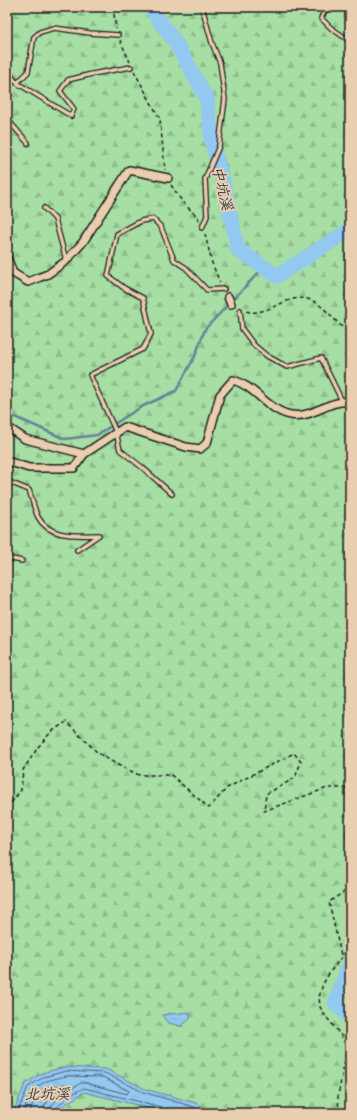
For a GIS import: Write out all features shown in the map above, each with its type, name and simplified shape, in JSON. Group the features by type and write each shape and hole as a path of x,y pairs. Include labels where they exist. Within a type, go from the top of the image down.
{"street":[{"path":"7,257 13,273 28,282 48,274 66,261 83,242 129,170 168,178"},
{"path":"7,462 29,468 74,468 84,454 116,431 125,427 186,447 200,449 207,443 220,395 233,380 242,383 276,410 291,415 308,414 342,401 350,402"},
{"path":"7,427 25,439 84,454"}],"lane":[{"path":"202,7 212,43 220,63 225,99 219,146 205,179 207,216 202,228"},
{"path":"327,7 321,18 331,28 350,41"},
{"path":"17,83 28,72 34,37 40,32 54,28 90,33 118,34"},
{"path":"7,71 17,83 71,116 74,109 60,91 68,80 132,67"},
{"path":"7,119 28,143"},
{"path":"44,208 55,219 66,261"},
{"path":"172,494 144,468 120,450 116,431 90,375 143,349 151,334 143,298 124,288 108,276 117,234 141,221 153,219 160,228 174,260 186,268 207,290 224,289"},
{"path":"240,310 242,329 254,345 267,356 287,367 321,358 342,401"},
{"path":"7,481 29,490 38,517 49,530 68,535 98,535 77,550"},
{"path":"7,558 22,561"}],"path":[{"path":"114,7 115,26 118,34 132,67 160,119 163,159 166,174 173,188 184,204 198,217 206,235 212,263 224,289"},
{"path":"240,310 252,313 290,300 300,298 310,300 319,305 350,334"},
{"path":"7,808 21,790 23,770 39,746 51,732 66,722 98,753 116,764 139,775 171,775 209,808 228,788 294,753 301,762 295,778 266,794 264,811 328,788 350,788"},
{"path":"350,823 347,832 350,856"},
{"path":"342,956 329,902 350,888"},
{"path":"339,1113 338,1096 347,1049 342,1037 322,1011 319,997 323,984 350,946"}],"green space":[{"path":"7,7 350,7 350,1113 7,1113"}],"water":[{"path":"189,1012 191,1018 181,1026 168,1023 162,1015"},
{"name":"北坑溪","path":"65,1067 106,1069 145,1089 196,1103 214,1113 169,1113 84,1092 63,1106 56,1113 13,1113 25,1084 42,1073"}],"waterway":[{"name":"中坑溪","path":"149,7 176,43 207,99 211,139 223,182 238,250 277,276 346,232 350,237"},
{"path":"15,417 65,439 97,435 141,407 176,391 195,356 205,329 264,267"},
{"name":"中坑溪","path":"350,962 335,1003 350,1017"}]}
